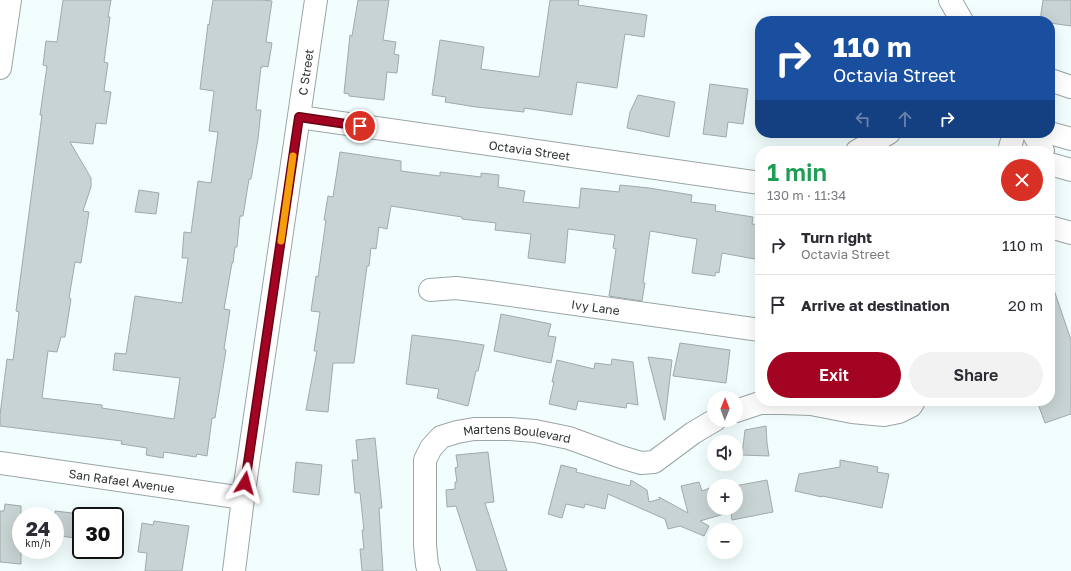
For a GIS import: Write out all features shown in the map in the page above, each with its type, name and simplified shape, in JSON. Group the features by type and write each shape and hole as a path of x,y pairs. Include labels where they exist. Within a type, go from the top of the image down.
{"street":[{"path":"0,68 10,0"},
{"name":"C Street","path":"234,571 243,498 316,0"},
{"path":"950,0 959,16"},
{"path":"1055,81 1071,86"},
{"name":"Octavia Street","path":"299,117 755,182"},
{"path":"1055,134 1071,139"},
{"path":"869,146 884,140"},
{"path":"1055,165 1071,170"},
{"path":"1055,228 1071,233"},
{"name":"Ivy Lane","path":"430,290 456,288 490,292 755,329"},
{"path":"743,409 755,405"},
{"path":"821,406 852,412 884,415 899,412 911,406"},
{"name":"Martens Boulevard","path":"429,571 425,545 425,460 431,448 441,437 474,429 535,431 569,438 641,464 654,462 707,425"},
{"name":"San Rafael Avenue","path":"0,463 243,498"}],"building":[{"path":"63,0 111,0 104,62 108,63 104,91 111,92 106,124 96,123 93,144 70,142 91,178 91,187 83,211 89,212 81,263 75,262 65,337 61,337 57,352 48,351 42,398 102,405 102,408 174,419 180,378 113,370 115,353 126,354 135,296 182,303 188,258 182,258 184,232 191,233 198,181 211,183 218,132 209,131 214,91 200,89 208,24 209,25 213,0 272,1 266,42 272,43 268,67 261,67 256,110 261,110 258,139 243,216 240,216 237,247 235,247 224,309 230,310 224,349 226,350 215,418 212,418 207,456 197,454 196,457 164,452 163,458 146,455 147,448 121,444 122,441 0,426 7,359 13,360 19,312 16,311 47,66 43,65 46,41 57,42"},
{"path":"358,0 389,0 383,40 396,42 394,54 399,55 397,73 387,72 384,100 349,96 349,94 344,93 350,35 352,36"},
{"path":"550,0 579,0 578,5 647,15 644,37 625,34 617,88 577,82 572,115 524,108 524,112 476,107 445,102 446,97 432,95 440,40 484,47 481,69 539,77"},
{"path":"1043,0 1071,0 1071,26 1055,24 1055,16 1041,16"},
{"path":"710,84 748,89 743,124 728,122 726,137 703,134"},
{"path":"638,95 675,102 669,137 627,128 630,112"},
{"path":"340,152 401,161 401,171 440,176 440,172 481,177 481,173 499,175 498,187 525,191 523,202 579,208 581,188 619,192 620,185 649,188 692,195 691,202 716,205 715,211 753,217 752,224 755,224 755,259 722,253 719,273 716,272 715,276 692,273 697,239 650,231 642,301 609,296 616,249 613,248 615,235 568,229 565,263 528,258 531,234 495,230 496,223 462,219 462,217 391,206 387,229 379,227 376,249 371,248 369,266 367,266 354,363 333,363 328,412 306,410 317,351 314,351 320,312 311,311 316,276 318,277 328,196 333,197"},
{"path":"139,190 159,193 156,214 135,212"},
{"path":"1055,293 1071,340 1071,414 1045,423 1039,406 1055,406"},
{"path":"501,314 551,324 548,336 556,337 551,363 494,351"},
{"path":"412,335 484,345 468,406 437,398 439,389 406,384"},
{"path":"680,343 730,350 726,383 673,376"},
{"path":"648,357 672,360 665,420 664,420"},
{"path":"612,359 633,362 638,405 627,403 626,408 578,401 576,410 549,404 557,360 594,369 595,363 611,365"},
{"path":"766,426 769,456 743,455 745,430"},
{"path":"375,438 382,508 379,508 383,571 362,571 360,549 364,549 362,530 364,530 360,493 355,493 352,460 358,460 356,440"},
{"path":"488,452 494,502 485,503 507,571 477,571 456,506 447,507 446,490 455,489 455,482 457,482 455,468 458,467 456,455"},
{"path":"840,460 878,467 877,472 889,474 882,508 795,491 799,474 840,467"},
{"path":"296,462 322,465 319,495 293,492"},
{"path":"561,465 577,469 576,472 630,486 631,480 647,490 649,502 660,499 659,497 688,513 681,486 699,482 702,491 707,489 707,515 721,515 700,521 707,525 707,530 704,536 680,526 668,529 665,519 608,494 605,509 585,504 584,508 566,504 562,518 548,514"},
{"path":"767,480 773,512 732,520 731,515 743,515 743,484"},
{"path":"5,504 21,506 12,507 12,559 21,559 21,564 0,562 0,511 4,511"},
{"path":"64,512 72,513 72,538 64,536"},
{"path":"154,521 189,526 182,571 145,571 147,553 138,552 142,523 153,525"}],"slow traffic":[{"path":"281,241 293,156"}],"route":[{"path":"245,483 299,117 360,126"}]}
